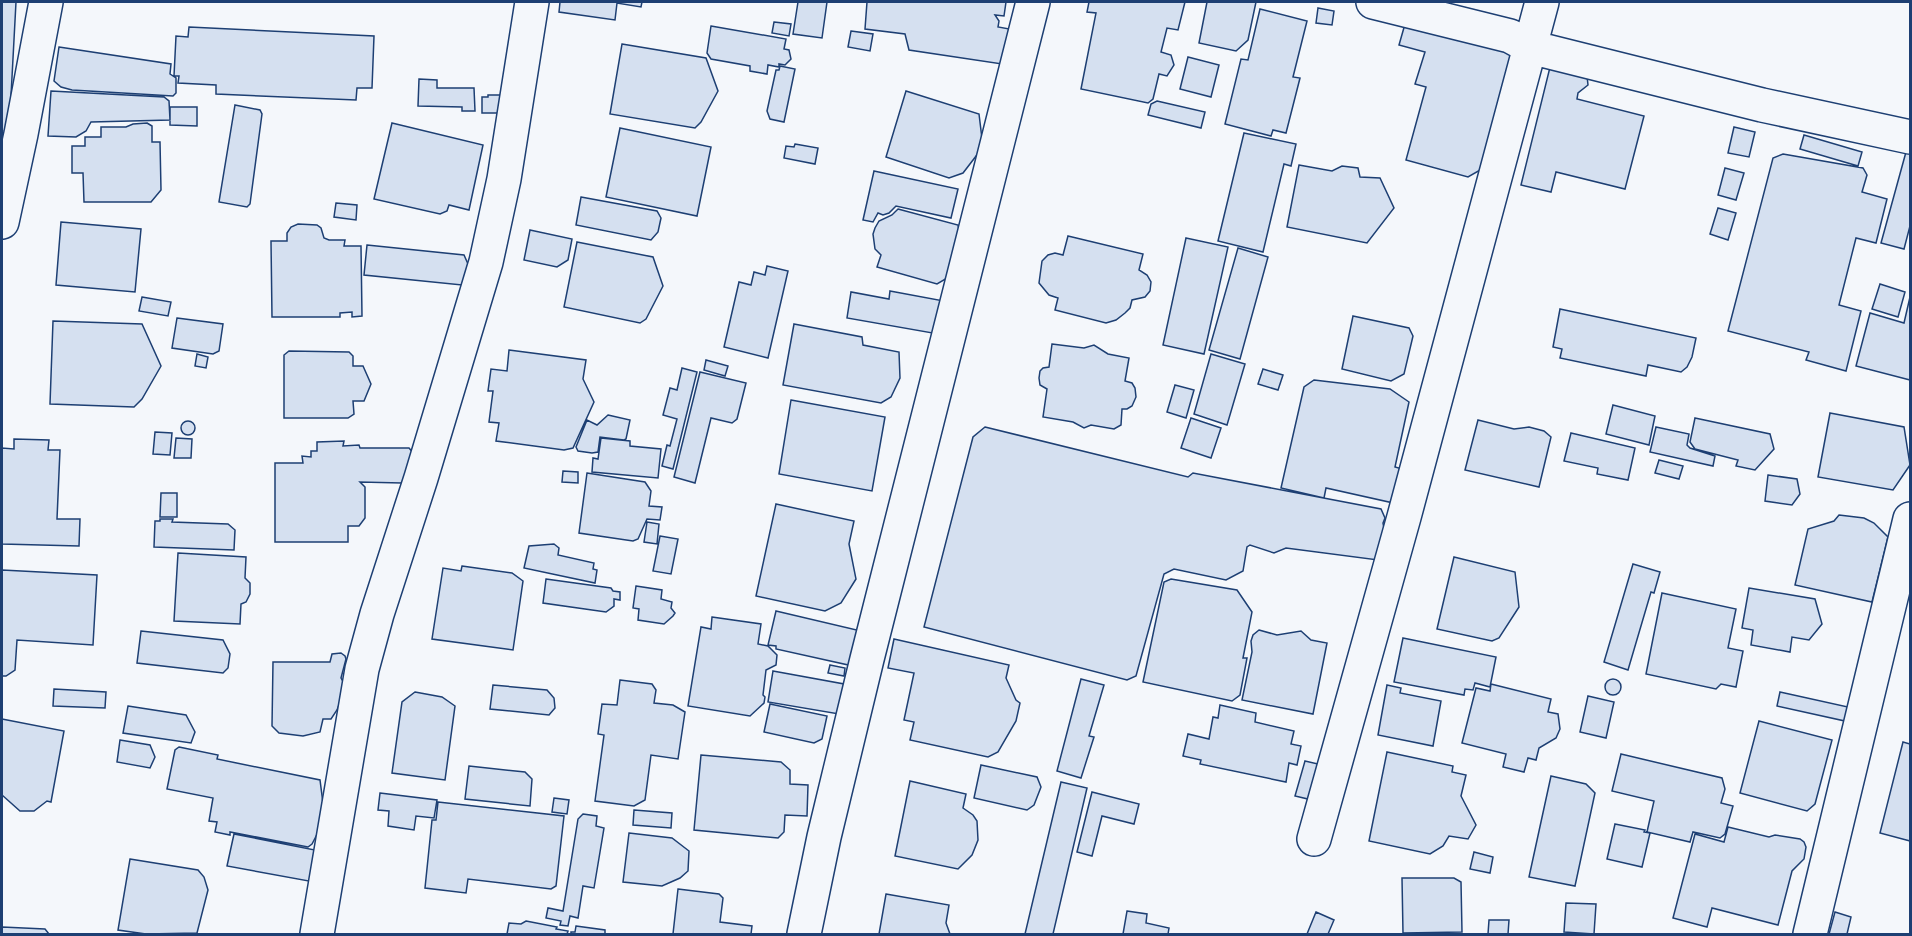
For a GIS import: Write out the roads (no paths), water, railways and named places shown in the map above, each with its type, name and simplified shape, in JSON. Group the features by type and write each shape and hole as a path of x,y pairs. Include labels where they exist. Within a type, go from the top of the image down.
{"street":[{"path":"2,222 46,2"},
{"path":"317,934 362,669 486,262 504,179 532,2"},
{"path":"804,934 824,837 859,692 1033,2"},
{"path":"1373,2 1510,36 1530,47 1762,105 1911,137"},
{"path":"1314,839 1404,517 1542,2"},
{"path":"1810,934 1911,519"}]}
